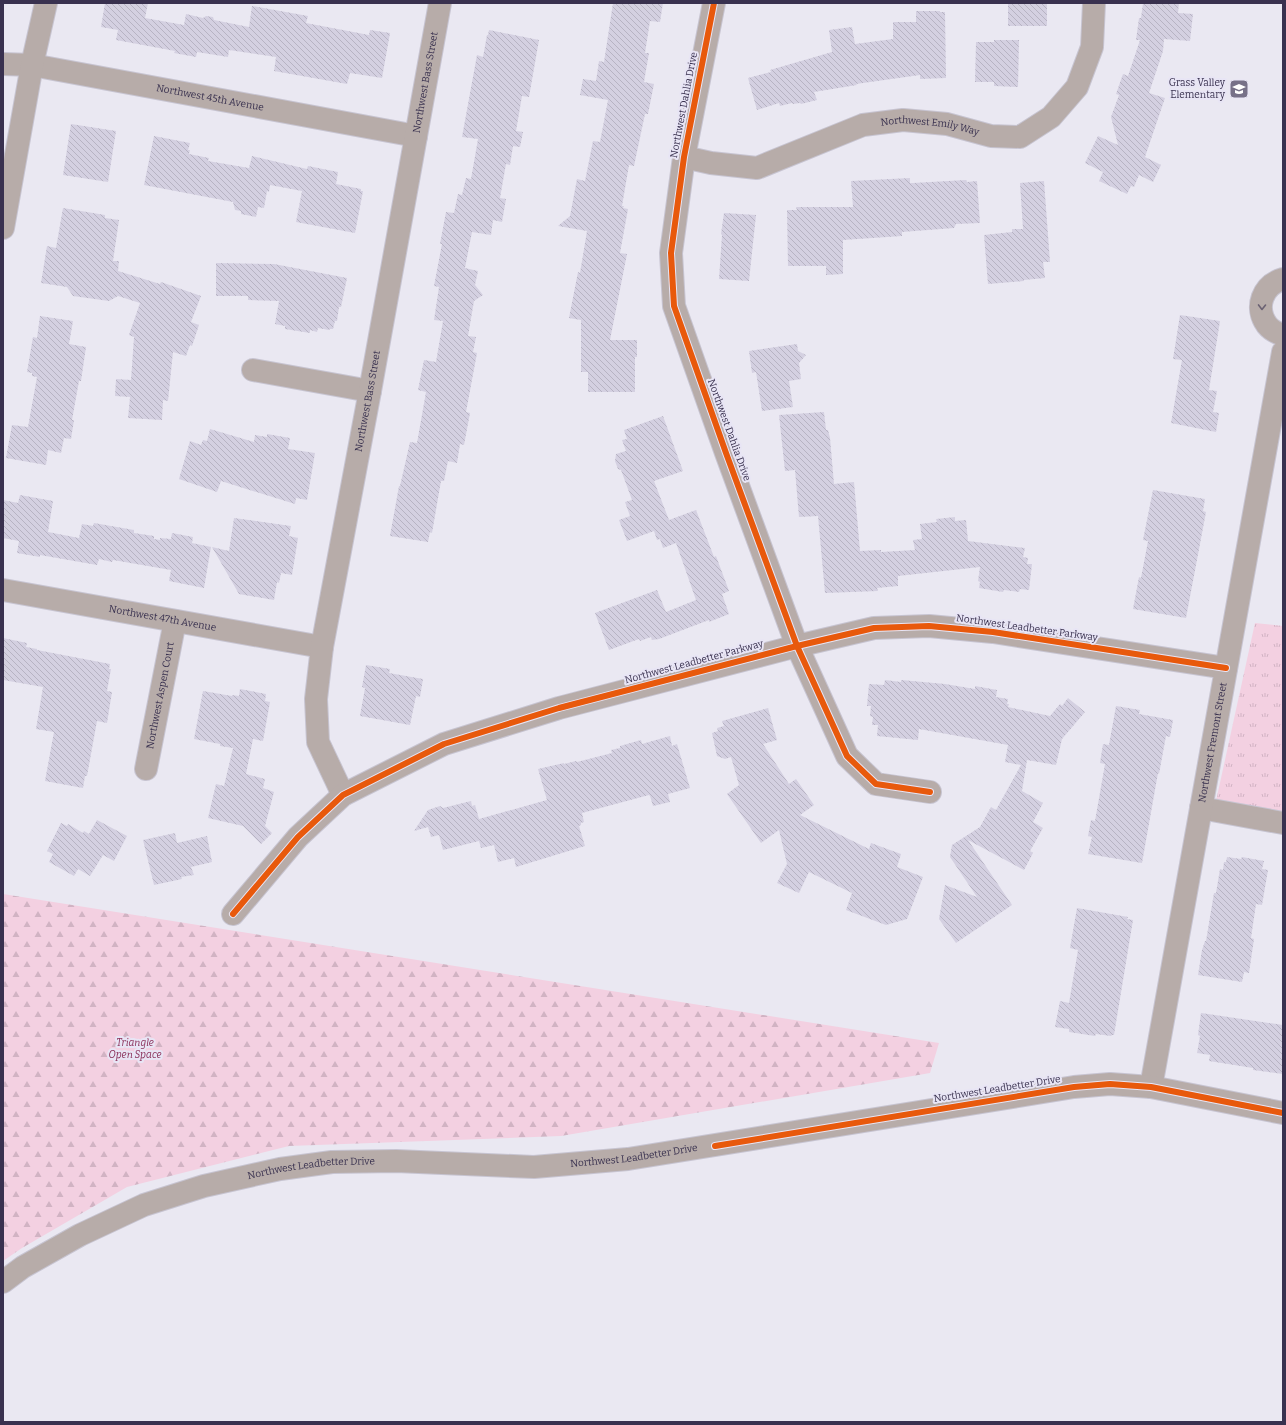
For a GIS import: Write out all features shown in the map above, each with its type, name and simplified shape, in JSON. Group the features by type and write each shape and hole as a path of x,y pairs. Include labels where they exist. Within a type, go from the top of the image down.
{"street":[{"path":"3,228 32,65 46,3"},
{"name":"Northwest Bass Street","path":"343,795 318,742 316,700 322,646 440,3"},
{"name":"Northwest Dahlia Drive","path":"714,3 684,157 671,253 674,306 797,646 847,756 876,784 930,792"},
{"name":"Northwest Emily Way","path":"684,157 711,163 757,168 863,125 903,120 947,124 991,136 1020,137 1051,117 1076,87 1092,47 1094,3"},
{"name":"Northwest 45th Avenue","path":"3,64 32,65 416,136"},
{"path":"1283,279 1275,282 1266,290 1261,303 1262,315 1267,325 1274,332 1283,335"},
{"name":"Northwest Fremont Street","path":"1151,1087 1283,352"},
{"path":"253,370 370,391"},
{"name":"Northwest 47th Avenue","path":"3,590 322,646"},
{"name":"Northwest Aspen Court","path":"146,769 175,621"},
{"name":"Northwest Leadbetter Parkway","path":"233,914 298,837 343,795 444,744 559,708 797,646 874,628 929,626 993,632 1226,668"},
{"path":"1201,808 1283,823"},
{"name":"Northwest Leadbetter Drive","path":"3,1282 23,1267 80,1234 144,1205 204,1186 280,1169 332,1162 396,1161 534,1167 628,1159 1074,1087 1110,1084 1151,1087 1283,1113"}],"green space":[{"path":"1255,623 1283,626 1283,813 1216,801"},
{"name":"Triangle Open Space","path":"3,894 939,1043 930,1073 561,1136 289,1146 127,1187 22,1248 3,1261"}],"building":[{"path":"105,3 148,3 145,18 184,25 186,14 203,18 206,16 213,17 214,20 249,27 252,6 308,16 306,23 369,35 370,30 390,33 382,78 350,73 347,84 274,71 276,57 229,50 228,57 197,52 196,57 174,53 175,51 116,40 118,30 101,27"},
{"path":"613,3 663,3 660,22 650,21 645,53 649,53 644,82 654,84 648,114 645,114 634,166 629,165 622,206 624,206 623,208 628,209 620,253 627,254 610,340 637,340 637,357 635,357 635,392 588,392 588,372 581,372 581,320 569,318 578,272 580,273 587,231 558,226 570,216 577,179 585,181 593,141 600,142 608,100 580,95 583,79 596,81 599,61 604,62"},
{"path":"1008,3 1047,3 1047,26 1008,26"},
{"path":"1143,3 1179,3 1178,13 1193,14 1190,41 1164,39 1163,51 1149,93 1165,98 1145,157 1161,165 1153,182 1139,175 1134,187 1131,186 1127,194 1099,181 1103,172 1085,163 1098,136 1118,145 1111,117 1119,95 1116,94 1123,74 1128,76 1140,40 1136,40"},
{"path":"916,11 945,12 946,78 920,79 920,75 856,84 857,85 814,92 817,100 801,104 792,103 780,106 779,103 757,110 748,78 832,52 829,30 852,27 855,44 893,39 893,22 916,22"},
{"path":"489,30 539,40 529,97 522,96 516,131 523,132 520,147 513,146 510,165 506,164 500,198 506,199 502,222 493,220 491,235 472,232 465,268 478,271 475,285 483,295 474,301 468,336 476,337 473,352 477,353 466,412 470,413 464,445 460,444 457,463 448,461 444,481 441,481 432,533 430,532 428,542 390,536 399,486 410,442 417,443 426,392 418,390 424,360 436,362 443,321 434,320 439,287 434,286 442,244 440,244 446,212 454,213 458,194 462,195 466,178 471,179 478,139 462,137 477,55 483,57"},
{"path":"994,40 1019,40 1018,87 994,86 994,82 975,82 976,42 994,42"},
{"path":"71,124 116,131 108,182 63,175"},
{"path":"154,136 190,143 188,150 190,150 189,154 209,158 208,161 249,168 252,156 307,169 308,166 338,172 336,184 361,189 361,191 363,191 355,233 296,222 302,191 270,185 269,192 267,191 264,208 258,207 256,217 241,214 241,211 235,210 233,202 144,185"},
{"path":"910,178 910,183 966,180 967,182 977,181 980,223 956,224 954,228 902,232 902,236 843,240 843,274 826,275 826,266 788,266 787,210 797,210 796,207 853,207 851,181"},
{"path":"1044,181 1050,262 1043,262 1045,278 988,284 984,235 1012,232 1012,229 1023,229 1020,183"},
{"path":"63,208 105,215 105,218 119,220 113,261 119,261 118,271 160,284 161,282 201,296 191,322 199,325 192,346 190,345 186,356 173,352 168,401 163,400 162,420 128,418 130,397 115,396 116,379 131,380 134,337 129,335 140,303 118,296 109,301 73,296 67,287 41,283 47,246 56,248"},
{"path":"724,213 756,215 749,281 719,279 721,234"},
{"path":"216,263 274,264 347,278 341,307 339,307 337,321 335,321 333,329 329,330 318,328 317,332 310,330 310,333 285,329 285,326 275,324 279,301 248,300 248,296 216,296"},
{"path":"1180,315 1220,321 1209,390 1217,391 1213,412 1219,413 1216,432 1171,423 1182,360 1173,359"},
{"path":"40,316 73,321 69,344 86,347 81,381 79,381 72,420 74,420 71,439 64,438 61,453 48,450 46,465 6,458 12,425 28,427 37,377 32,376 32,373 27,372 33,337 37,338"},
{"path":"797,344 798,351 806,355 799,363 801,379 789,381 793,407 762,411 756,372 752,373 749,351"},
{"path":"824,412 826,430 828,430 830,438 834,484 854,482 860,551 881,550 881,552 915,550 913,540 922,539 920,524 937,522 936,519 955,517 955,521 966,520 968,541 1025,548 1023,557 1028,558 1027,564 1032,564 1029,590 1020,589 1019,592 1004,590 1003,592 979,588 980,582 978,581 980,567 898,576 898,586 877,588 878,591 825,593 818,516 799,517 795,470 785,471 779,415"},
{"path":"663,416 683,471 654,481 669,520 696,510 729,591 722,594 729,614 659,639 652,640 651,637 640,641 639,639 609,650 595,613 657,590 666,612 696,600 676,543 663,548 660,539 657,540 654,531 627,541 619,520 630,516 625,502 632,500 621,470 618,469 615,461 616,454 626,451 622,440 627,439 624,430"},
{"path":"210,429 254,442 255,435 267,437 267,434 290,438 288,449 315,453 307,500 296,498 295,504 221,481 217,492 179,479 190,441 201,445 203,440 207,441"},
{"path":"1153,490 1205,499 1203,511 1206,512 1186,618 1133,609 1148,541 1143,540"},
{"path":"20,495 53,501 48,532 79,538 82,524 93,526 94,523 134,530 134,533 154,536 154,539 160,540 160,538 171,539 172,533 193,537 192,543 211,547 204,588 169,581 171,570 113,560 112,562 99,559 97,565 40,555 40,557 17,553 19,541 3,538 3,500 18,503"},
{"path":"234,518 291,526 289,536 298,538 292,575 281,573 279,583 277,582 274,600 239,594 212,547 229,551"},
{"path":"3,638 27,643 26,647 37,650 110,664 109,669 111,669 107,691 112,692 107,723 97,721 87,776 85,776 83,788 45,781 54,732 36,729 43,687 3,680"},
{"path":"366,665 390,669 389,673 423,679 420,697 416,696 410,725 360,716 365,688 362,687"},
{"path":"885,680 945,684 975,689 975,686 997,690 996,697 1008,699 1008,707 1050,716 1060,704 1062,706 1068,698 1085,712 1062,739 1056,765 1027,760 1022,791 1043,803 1033,822 1043,828 1030,851 1033,853 1024,870 968,840 1012,905 956,943 939,919 945,885 977,897 950,857 952,845 980,827 991,807 996,810 1021,765 1005,762 1008,745 919,729 918,740 877,736 878,725 872,725 873,717 870,716 871,706 867,706 869,684 884,685"},
{"path":"240,689 266,694 265,701 270,702 263,741 253,739 246,774 265,779 263,788 274,792 265,826 272,833 261,844 243,826 208,818 216,784 224,786 233,748 194,739 203,691 239,696"},
{"path":"1116,706 1140,710 1139,714 1173,720 1170,737 1166,736 1142,863 1088,854 1092,837 1088,836 1091,820 1095,821 1105,764 1100,763 1103,744 1109,745"},
{"path":"768,708 777,740 763,744 789,784 796,779 814,805 800,815 869,849 871,843 901,854 897,867 923,877 907,919 886,925 846,910 852,893 809,872 799,893 777,883 787,864 779,830 761,843 727,794 739,785 731,757 725,759 717,756 712,733 718,731 717,728 724,726 722,721"},
{"path":"670,736 672,746 677,744 690,788 668,794 670,802 653,806 649,795 582,813 584,822 579,826 585,846 516,867 514,858 498,862 494,845 481,848 479,841 443,850 439,835 431,837 428,827 414,831 428,810 440,806 443,808 471,801 472,806 475,805 479,819 547,800 538,769 564,763 577,762 612,753 611,750 641,740 642,744"},
{"path":"97,820 127,836 114,861 103,855 90,876 78,869 74,876 49,862 53,854 47,851 61,823 67,826 68,824 83,833 84,831 89,834"},
{"path":"175,833 177,843 207,836 212,862 191,867 194,875 181,877 182,879 154,885 143,840"},
{"path":"1227,857 1241,859 1242,857 1264,861 1262,869 1268,870 1262,905 1256,904 1251,938 1254,939 1249,973 1244,972 1242,982 1198,975 1202,950 1206,941 1214,893 1216,893 1220,869 1223,870 1224,862 1226,862"},
{"path":"1077,908 1128,917 1127,919 1133,920 1114,1035 1111,1036 1096,1034 1095,1036 1069,1032 1069,1029 1055,1027 1060,1001 1069,1003 1078,950 1070,948"},
{"path":"1201,1013 1283,1025 1283,1074 1253,1070 1253,1068 1209,1061 1210,1055 1197,1053 1200,1036 1198,1035"}],"cycle path":[{"path":"714,3 684,157 671,253 674,306 797,646 847,756 876,784 930,792"},
{"path":"233,914 298,837 343,795 444,744 559,708 797,646 874,628 929,626 993,632 1226,668"},
{"path":"715,1146 1074,1087 1110,1084 1151,1087 1283,1113"}],"place":[{"name":"Grass Valley Elementary","path":"1239,89"}]}
